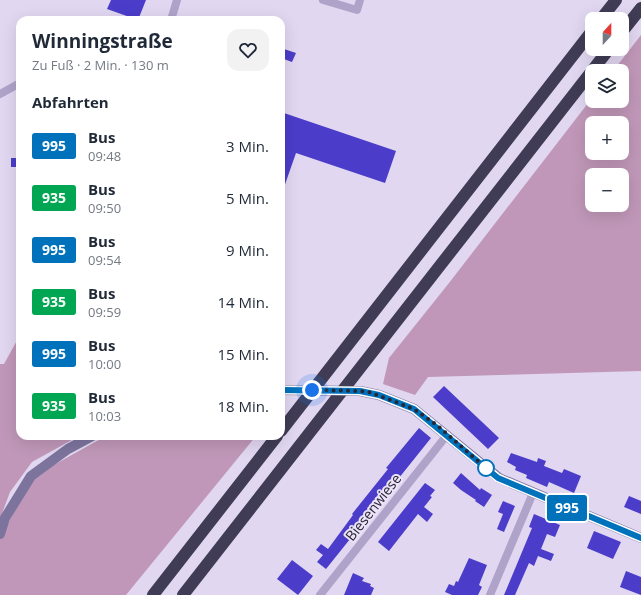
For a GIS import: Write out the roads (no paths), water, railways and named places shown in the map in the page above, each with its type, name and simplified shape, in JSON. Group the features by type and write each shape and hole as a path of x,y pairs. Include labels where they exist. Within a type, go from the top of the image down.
{"highway":[{"path":"607,12 616,0"},
{"path":"629,23 641,8"},
{"path":"285,426 585,39"},
{"path":"183,595 604,56"},
{"path":"153,595 274,440"}],"street":[{"path":"172,16 177,0"},
{"path":"323,0 357,10 360,0"},
{"path":"0,94 16,86"},
{"path":"285,390 369,392 414,409 492,474 533,493 641,538"},
{"name":"Biesenwiese","path":"320,595 447,435"},
{"path":"0,534 5,518 31,476 68,449 85,440"},
{"path":"490,595 533,493"}]}
